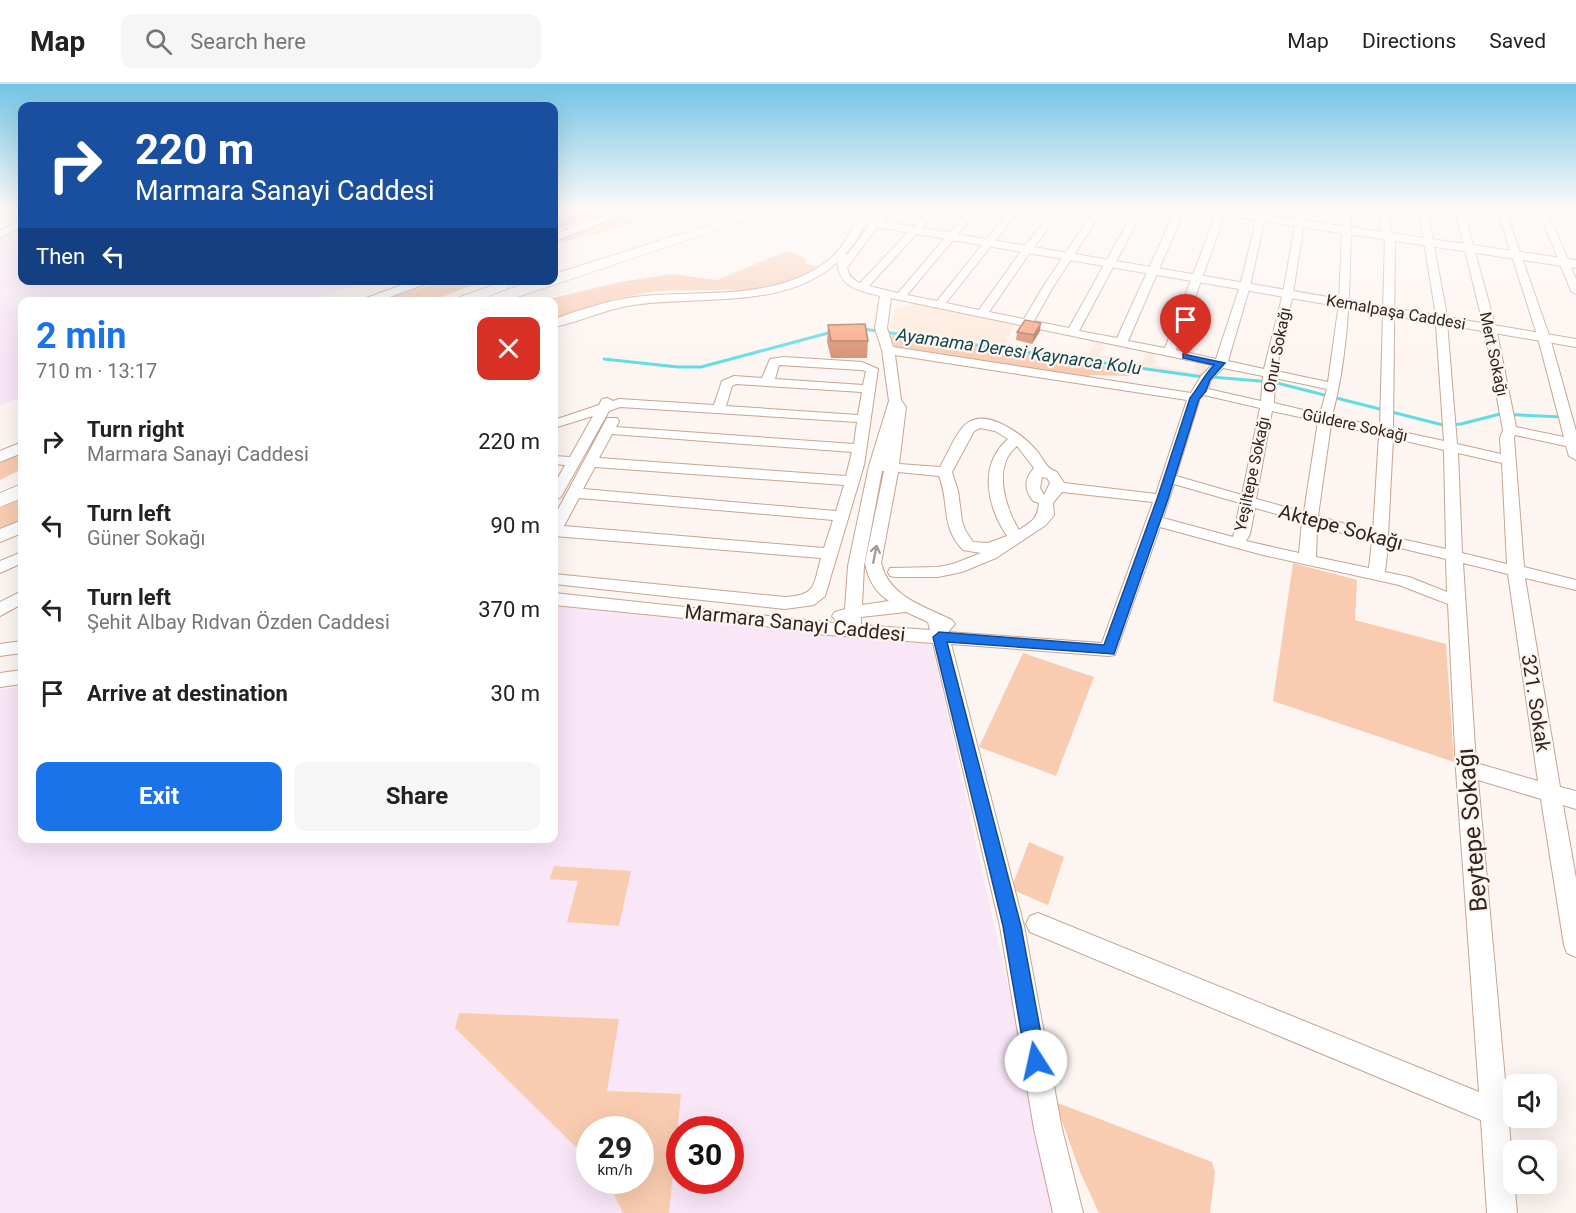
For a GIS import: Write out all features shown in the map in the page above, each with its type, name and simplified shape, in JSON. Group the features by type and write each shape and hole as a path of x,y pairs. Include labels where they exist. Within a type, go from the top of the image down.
{"highway":[{"path":"558,268 577,262"},
{"path":"558,278 608,262"},
{"path":"473,297 505,285"},
{"path":"501,297 535,285"},
{"path":"0,489 18,480"},
{"path":"0,501 18,492"}],"main road":[{"path":"558,317 612,301 646,295 754,287 801,275 824,262"},
{"path":"558,322 600,307 632,301 721,295 781,287 816,274 832,262"},
{"name":"Kemalpaşa Caddesi","path":"1101,262 1576,343"},
{"path":"1563,262 1576,264"},
{"path":"377,297 415,285"},
{"path":"386,297 424,285"},
{"path":"0,457 18,449"},
{"path":"0,537 18,528"}],"street":[{"path":"842,262 844,278 862,288 1221,363 1269,379 1332,394"},
{"path":"841,270 847,262"},
{"path":"862,288 886,262"},
{"path":"900,297 929,262"},
{"path":"939,304 972,262"},
{"path":"982,314 1018,262"},
{"path":"1028,322 1065,262"},
{"path":"1121,343 1157,262"},
{"path":"1169,353 1204,262"},
{"path":"1251,262 1221,363 1202,386 1168,478 1155,522 1403,581 1456,601"},
{"name":"Onur Sokağı","path":"1266,405 1269,379 1293,262"},
{"path":"1309,560 1307,550 1310,520 1325,419 1332,394 1344,303 1346,262"},
{"path":"1377,575 1387,412 1390,262"},
{"name":"Beytepe Sokağı","path":"1432,262 1440,320 1450,431 1456,601 1467,769 1502,1213"},
{"name":"Mert Sokağı","path":"1473,262 1490,328 1508,419 1509,460"},
{"path":"1519,262 1544,338 1574,449"},
{"path":"1563,262 1576,291"},
{"path":"1073,332 1109,263"},
{"path":"852,622 856,566 900,407 896,400 888,350 881,331 886,294"},
{"name":"Güldere Sokağı","path":"888,350 1202,386 1266,405 1386,432 1450,431 1509,460"},
{"path":"558,579 785,603 808,602 819,592 856,465 872,369 862,366 795,361 774,363 767,383"},
{"path":"719,409 726,384 734,380 869,389"},
{"path":"558,415 587,403 614,402 865,419"},
{"path":"558,423 614,402"},
{"path":"558,488 593,428 614,402"},
{"path":"558,524 608,430 614,402"},
{"name":"Yeşiltepe Sokağı","path":"1237,543 1242,534 1266,405"},
{"path":"1508,419 1574,449"},
{"path":"1016,538 989,548 975,549 966,544 952,515 945,472 969,428 973,424 983,422 995,425 1032,454 1042,471 1056,479 1057,487 1053,496 1046,501"},
{"path":"558,425 593,428"},
{"path":"608,430 858,448"},
{"path":"1015,440 1005,446 1000,455 996,486 1000,509 1007,527 1016,538"},
{"path":"558,460 574,461"},
{"name":"321. Sokak","path":"1509,460 1516,571 1576,945"},
{"path":"591,462 850,482"},
{"path":"884,467 945,472"},
{"path":"884,467 873,563 874,576 883,589 938,628 1012,926 1048,1129 1068,1213"},
{"path":"1042,471 1036,474 1032,487 1036,496 1046,501"},
{"name":"Aktepe Sokağı","path":"1168,478 1381,539 1576,585"},
{"path":"1057,487 1162,499"},
{"path":"576,493 841,516"},
{"path":"896,572 931,575 994,554 1041,522 1046,515 1046,501"},
{"name":"Marmara Sanayi Caddesi","path":"558,599 817,627 852,622 938,628 974,639 1109,650 1155,522"},
{"path":"558,531 831,554"},
{"path":"0,568 18,559"},
{"path":"853,594 875,596 883,589"},
{"path":"0,610 18,599"},
{"path":"852,622 875,608 909,606"},
{"path":"0,650 18,647"},
{"path":"0,680 18,678"},
{"path":"1467,769 1576,800"},
{"path":"1038,924 1495,1112"},
{"path":"1048,1129 1081,1213"}],"shaded area":[{"path":"0,262 18,262 18,285 357,285 320,297 18,297 18,398 0,405"},
{"path":"761,262 805,262 805,264 819,266 788,284 764,289 657,291 619,298 558,318 558,297 620,282 672,274 717,280"},
{"path":"431,285 473,285 441,297 392,297"},
{"path":"913,304 1015,324 1005,345 889,329 895,309"},
{"path":"885,334 1069,359 1129,371 1129,376 1090,375 1086,379 899,351"},
{"path":"1090,339 1214,362 1213,365 1207,364 1204,375 1211,376 1210,379 1082,355 1083,352 1090,353 1095,343 1089,341","holes":["1103,344 1146,352 1146,353 1142,363 1099,355 1100,351 1104,351","1155,354 1198,362 1193,369 1196,369 1195,373 1151,365 1158,363 1153,360"]},
{"path":"18,455 18,471 0,480 0,463"},
{"path":"18,498 18,523 0,531 0,507"},
{"path":"1293,563 1357,580 1355,620 1446,644 1454,762 1273,701"},
{"path":"558,606 930,639 1059,1213 0,1213 0,690 18,687 18,843 558,843"},
{"path":"1023,653 1094,677 1056,776 979,747"},
{"path":"1029,842 1064,857 1048,905 1011,889"},
{"path":"554,866 631,871 619,926 567,922 578,881 550,879"},
{"path":"459,1013 619,1019 607,1091 681,1094 679,1116 666,1116 666,1194 671,1194 669,1213 623,1213 614,1194 654,1194 654,1116 576,1116 576,1147 455,1028"},
{"path":"1055,1102 1212,1162 1215,1173 1210,1213 1099,1213 1081,1174"}],"building":[{"path":"1025,320 1041,323 1034,335 1017,332"},
{"path":"865,324 868,341 831,341 828,325"}],"waterway":[{"name":"Ayamama Deresi Kaynarca Kolu","path":"863,329 1203,377"},
{"name":"Ayamama Deresi Kaynarca Kolu","path":"604,359 678,367 701,367 832,332"},
{"name":"Ayamama Deresi Kaynarca Kolu","path":"1211,377 1273,382 1443,425 1461,424 1500,414 1562,417"}],"route":[{"path":"1036,1061 1012,926 939,637 1109,650 1162,499 1194,398 1201,391 1205,379 1221,363 1186,356"}]}
